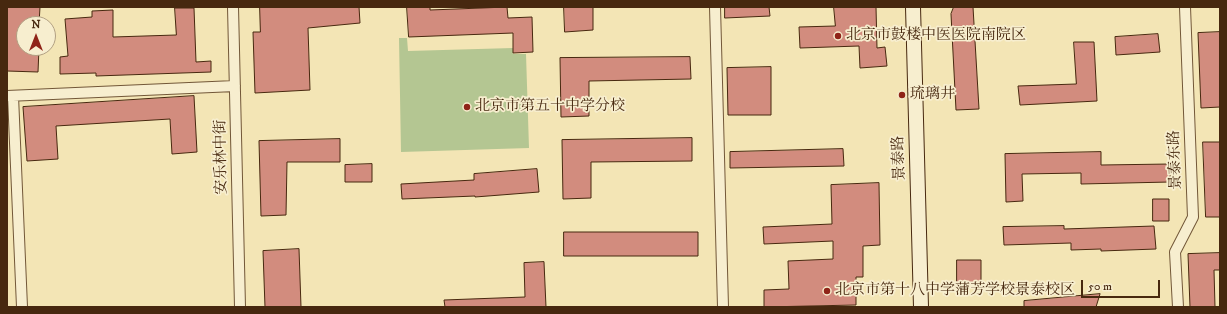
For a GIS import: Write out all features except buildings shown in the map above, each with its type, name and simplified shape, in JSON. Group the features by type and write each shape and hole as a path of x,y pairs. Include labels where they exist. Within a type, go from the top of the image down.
{"street":[{"name":"安乐林中街","path":"233,7 240,307"},
{"path":"715,7 723,307"},
{"name":"景泰路","path":"912,7 922,307"},
{"name":"景泰东路","path":"1178,307 1175,252 1193,217 1185,7"},
{"path":"22,307 10,96 235,86"}],"green space":[{"path":"399,38 407,38 408,51 513,48 513,54 526,54 529,148 401,152"}],"place":[{"name":"北京市鼓楼中医医院南院区","path":"838,36"},
{"name":"琉璃井","path":"902,95"},
{"name":"北京市第五十中学分校","path":"467,107"},
{"name":"北京市第十八中学蒲芳学校景泰校区","path":"827,291"}]}
